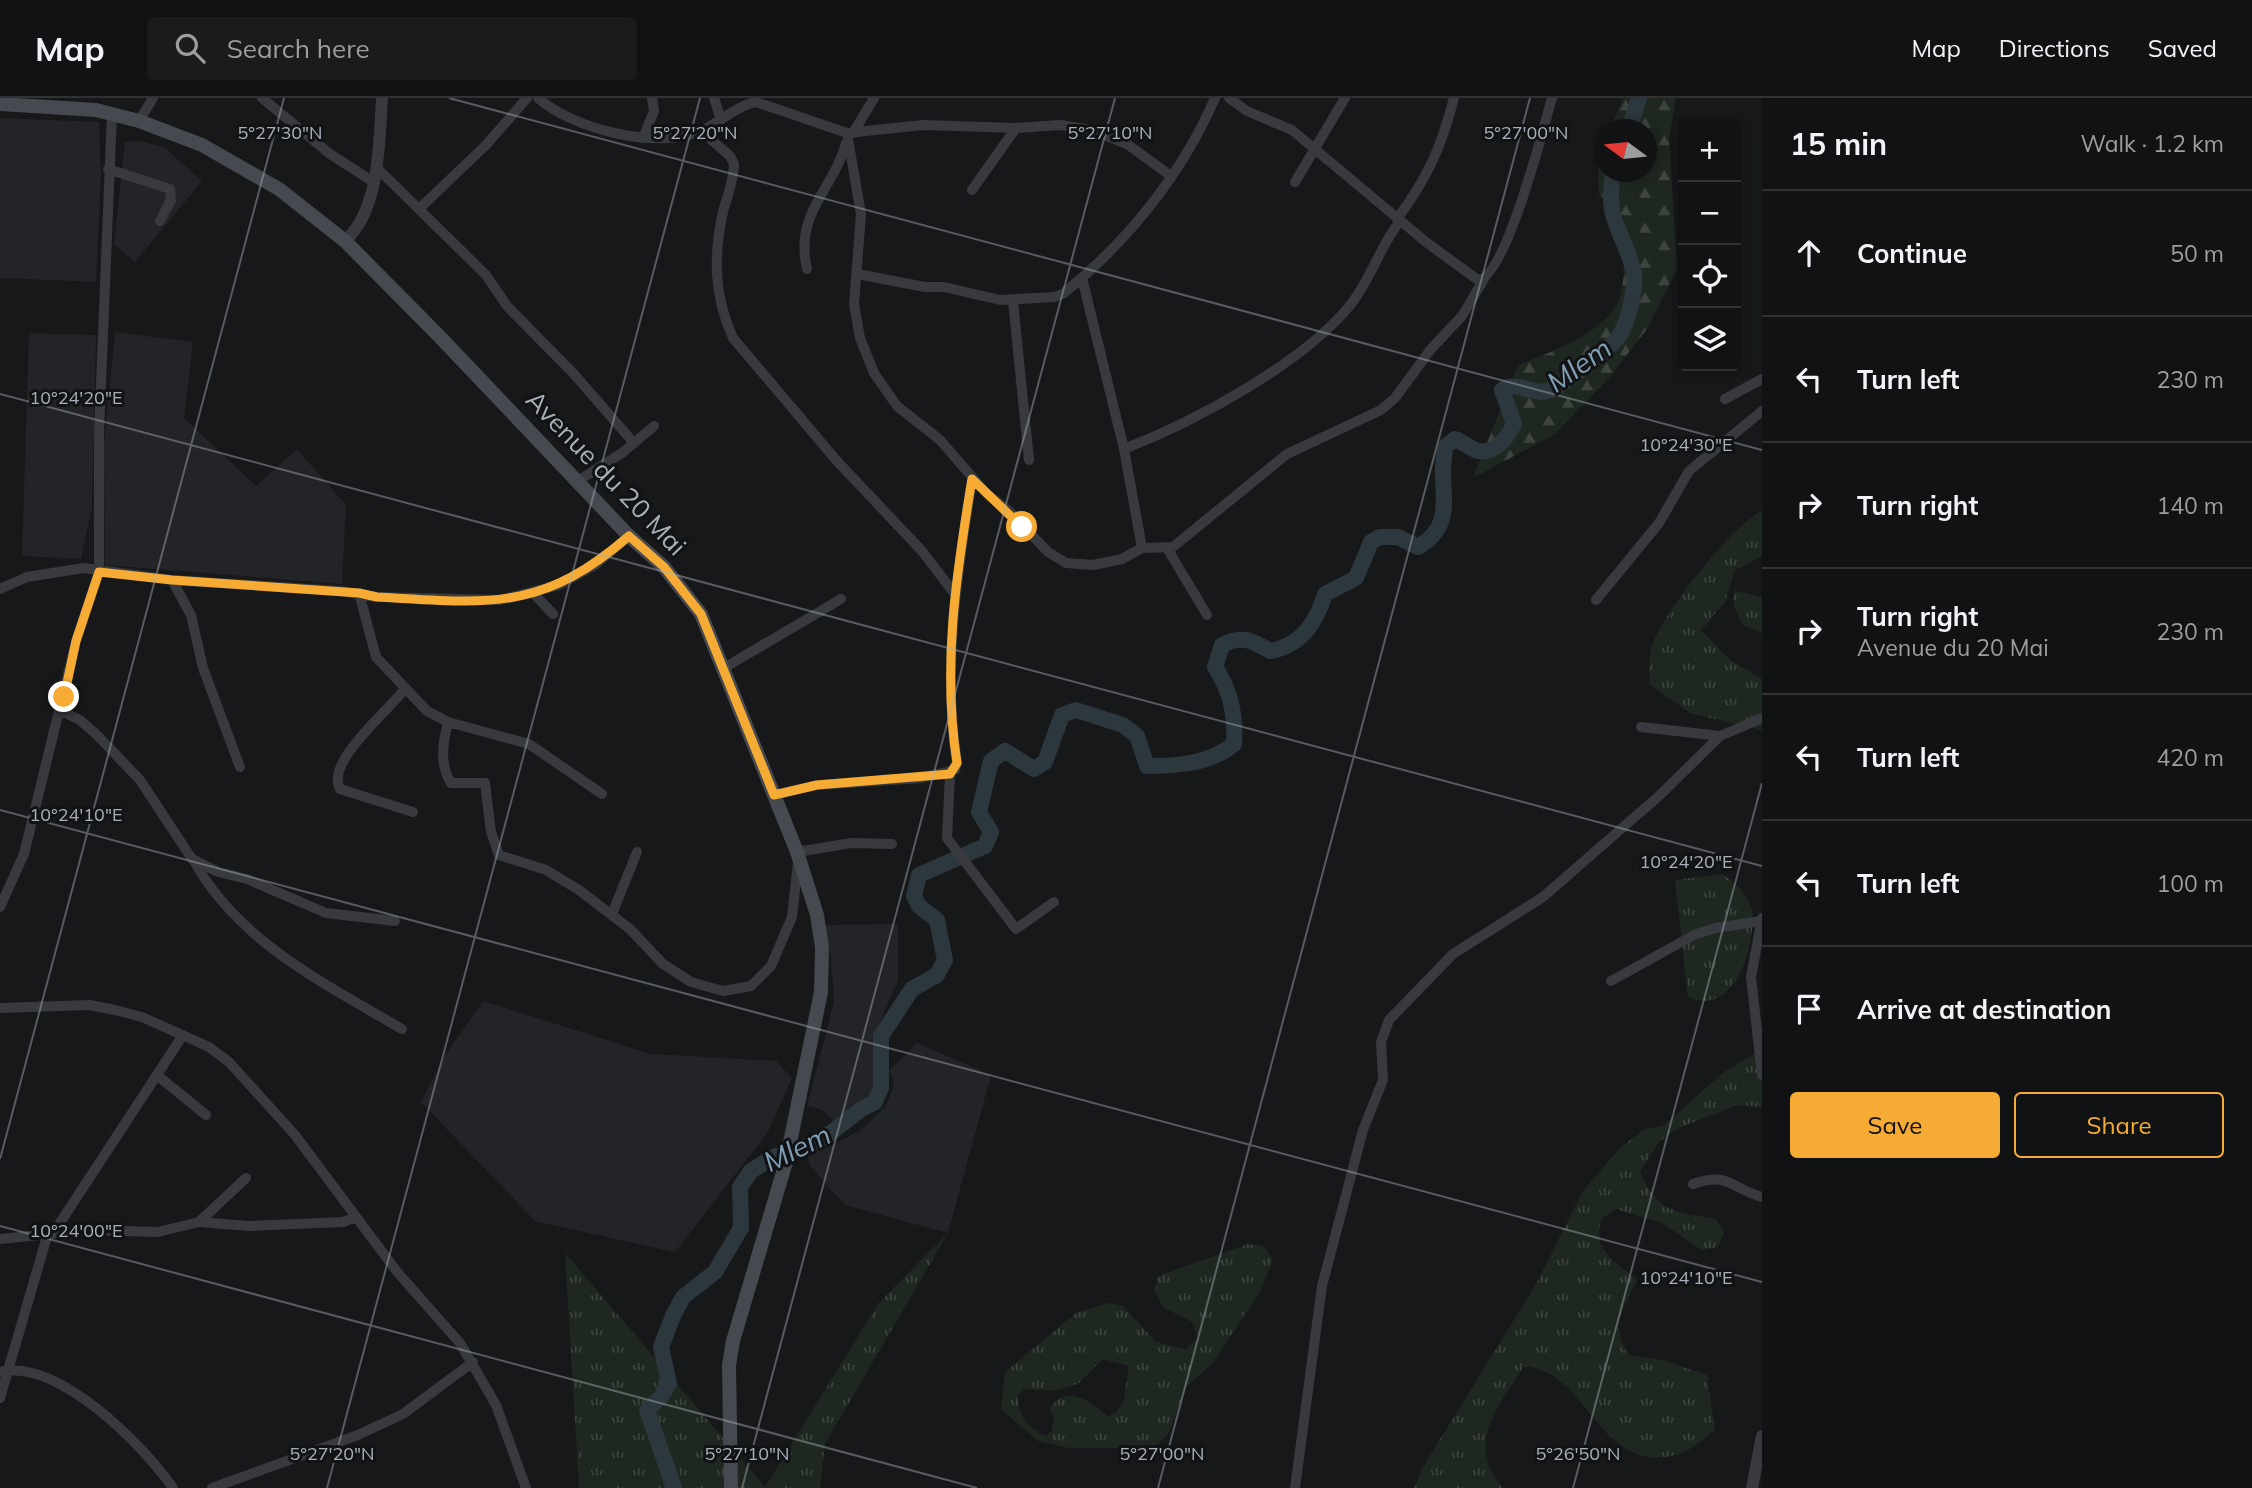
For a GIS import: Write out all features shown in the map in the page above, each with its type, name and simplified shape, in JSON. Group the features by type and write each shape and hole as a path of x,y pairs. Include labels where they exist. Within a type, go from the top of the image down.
{"main road":[{"name":"Avenue du 20 Mai","path":"3,102 112,113 139,121 202,145 243,166 279,189 345,242 629,536 664,567 689,596 710,633 798,855 817,915 823,978 787,1156 733,1341 729,1365 731,1488"}],"street":[{"path":"139,121 153,98"},
{"path":"262,98 330,154 372,181"},
{"path":"345,242 365,216 376,167 382,98"},
{"path":"419,208 486,145 527,98"},
{"path":"538,98 559,115 575,122 643,138 669,138 701,131 757,100 849,135 923,125 1016,128 1060,125 1109,135 1142,154 1171,176"},
{"path":"643,138 654,111 652,98"},
{"path":"714,98 721,120"},
{"path":"807,269 803,239 808,218 838,164 849,135 874,98"},
{"path":"857,274 925,287 944,287 983,298 1013,301 1055,297 1082,278 1125,237 1171,176 1203,125 1214,98"},
{"path":"1229,98 1247,111 1292,130 1399,220 1468,273 1484,279"},
{"path":"1295,182 1345,98"},
{"path":"1124,449 1204,413 1279,368 1307,346 1354,300 1399,220 1425,181 1436,156 1454,98"},
{"path":"1142,548 1167,548 1183,542 1287,454 1316,438 1355,424 1388,404 1462,316 1515,222 1552,98"},
{"path":"0,907 24,854 76,641 99,572 99,433 112,113"},
{"path":"972,190 1016,128"},
{"path":"701,131 730,156 734,164 734,175 720,227 716,267 717,288 733,338 828,451 922,551 954,593"},
{"path":"849,135 861,214 856,313 860,338 874,373 897,406 940,440 972,479 1048,552 1066,563 1078,566 1108,562 1138,553 1142,548 1124,449 1081,286 1082,278"},
{"path":"376,167 486,275 507,306 574,374 633,442"},
{"path":"108,169 170,189 171,200 160,221"},
{"path":"1013,301 1029,460"},
{"path":"1725,399 1762,379"},
{"path":"1596,600 1659,523 1689,471 1762,411"},
{"path":"578,481 614,459 654,426"},
{"path":"972,479 954,593 948,677 950,717 957,763 950,774 947,838 1016,929 1054,902"},
{"path":"0,589 18,579 84,568 172,580 359,593 377,597 500,600 534,594 559,585 594,565 629,536"},
{"path":"1167,548 1207,615"},
{"path":"172,580 191,615 203,668 240,767"},
{"path":"359,593 376,657 404,690 428,711 448,722 528,744 602,794"},
{"path":"534,594 553,614"},
{"path":"723,668 841,599"},
{"path":"404,690 351,750 337,773 336,782 340,789 413,811"},
{"path":"61,711 80,720 140,780 202,876 255,937 402,1029"},
{"path":"1295,1488 1322,1286 1357,1152 1383,1080 1381,1042 1389,1020 1453,954 1543,897 1660,795 1720,736 1762,718"},
{"path":"448,722 443,760 446,775 451,783 485,783 491,832 499,855 546,870 612,914 663,964 691,982 723,992 751,986 771,966 785,940 792,917 798,855 851,843 892,844"},
{"path":"1642,727 1720,736"},
{"path":"774,795 817,785 950,774"},
{"path":"612,914 637,852"},
{"path":"192,859 218,872 247,879 326,913 395,921"},
{"path":"1611,981 1694,935 1715,928 1762,920 1751,977 1754,1027 1762,1075"},
{"path":"0,1009 90,1005 142,1017 209,1046 238,1071 295,1135 356,1217 473,1362 496,1405 526,1488"},
{"path":"0,1398 3,1371 51,1233 183,1035"},
{"path":"158,1076 206,1115"},
{"path":"198,1222 246,1178"},
{"path":"1693,1184 1719,1178 1762,1197"},
{"path":"0,1239 51,1233 158,1232 198,1222 248,1226 342,1222 356,1217"},
{"path":"212,1488 358,1435 403,1414 473,1362"},
{"path":"3,1371 38,1376 84,1399 135,1440 173,1488"},
{"path":"1752,1488 1762,1436"},
{"path":"516,1488 521,1473"}],"shaded area":[{"path":"0,118 99,122 101,174 96,282 0,278"},
{"path":"139,141 164,147 202,181 135,262 114,244 125,142"},
{"path":"115,332 193,342 184,418 256,486 297,449 346,505 342,584 105,565 104,445"},
{"path":"29,333 96,335 92,507 81,559 22,556"},
{"path":"898,924 898,980 880,1022 875,1081 866,1101 838,1124 821,1109 807,1106 834,1002 831,956 825,925"},
{"path":"483,1001 651,1054 776,1061 792,1078 768,1132 675,1252 535,1221 421,1102 444,1057"},
{"path":"917,1043 991,1075 948,1233 845,1205 810,1166 807,1152 827,1148 861,1130 886,1106 894,1085 890,1070"}],"green space":[{"path":"1623,98 1676,98 1669,138 1677,269 1647,329 1609,378 1555,434 1473,478 1518,365 1583,336 1606,319 1619,300 1624,264 1623,216 1599,194 1599,182 1657,182 1657,119 1614,119"},
{"path":"1762,511 1762,556 1735,570 1725,602 1701,630 1729,659 1762,679 1762,730 1690,713 1649,684 1652,646 1670,613 1717,551 1749,519"},
{"path":"1734,591 1762,597 1762,633 1743,625 1734,607"},
{"path":"1722,874 1741,890 1751,905 1750,943 1746,960 1730,989 1718,997 1704,1001 1688,997 1675,880"},
{"path":"1762,1049 1762,1107 1737,1105 1676,1129 1659,1142 1640,1172 1653,1196 1669,1208 1716,1219 1724,1233 1718,1247 1702,1250 1662,1223 1616,1209 1602,1218 1599,1229 1602,1247 1607,1254 1637,1280 1623,1309 1619,1326 1629,1355 1662,1360 1707,1375 1715,1430 1679,1454 1652,1457 1630,1451 1612,1438 1565,1386 1547,1372 1524,1366 1496,1410 1486,1441 1486,1456 1492,1472 1503,1488 1414,1488 1423,1467 1535,1286 1583,1191 1621,1147 1645,1129 1663,1126 1723,1073"},
{"path":"948,1233 825,1444 820,1488 579,1488 565,1253 765,1487 878,1304"},
{"path":"1248,1244 1263,1246 1273,1259 1261,1290 1213,1363 1187,1386 1168,1434 1154,1448 1070,1448 1038,1441 1001,1409 1005,1372 1076,1313 1108,1303 1123,1306 1156,1342 1186,1349 1198,1338 1192,1322 1163,1307 1154,1291 1158,1276","holes":["1103,1359 1129,1366 1124,1399 1116,1413 1108,1416 1078,1397 1063,1397 1049,1409 1054,1416 1052,1431 1046,1436 1029,1425 1019,1409 1018,1395 1024,1389 1053,1391 1078,1384"]}],"waterway":[{"name":"Mlem","path":"1632,119 1639,98"},
{"name":"Mlem","path":"674,1488 647,1410 661,1397 669,1383 661,1347 673,1316 683,1297 715,1272 741,1228 740,1187 751,1171 773,1157 820,1141 863,1108 874,1103 881,1088 881,1036 912,989 937,975 945,960 937,920 919,906 914,896 919,875 985,846 991,832 979,812 991,761 1005,751 1034,769 1045,762 1062,715 1076,710 1123,725 1137,736 1147,766 1204,760 1234,744 1231,704 1215,667 1222,645 1235,640 1246,640 1270,651 1290,644 1306,632 1325,594 1356,578 1371,542 1380,537 1398,537 1418,547 1431,537 1443,515 1443,461 1446,446 1455,439 1475,450 1488,451 1494,448 1504,440 1514,424 1502,390 1514,386 1548,391 1578,372 1616,340 1630,306 1634,276 1613,213 1612,182"}],"route":[{"path":"64,697 76,641 99,572 359,593 377,597 500,600 534,594 559,585 602,560 629,536 664,567 701,614 774,795 817,785 950,774 957,763 950,717 950,627 972,479 1010,512 1022,527"}]}
